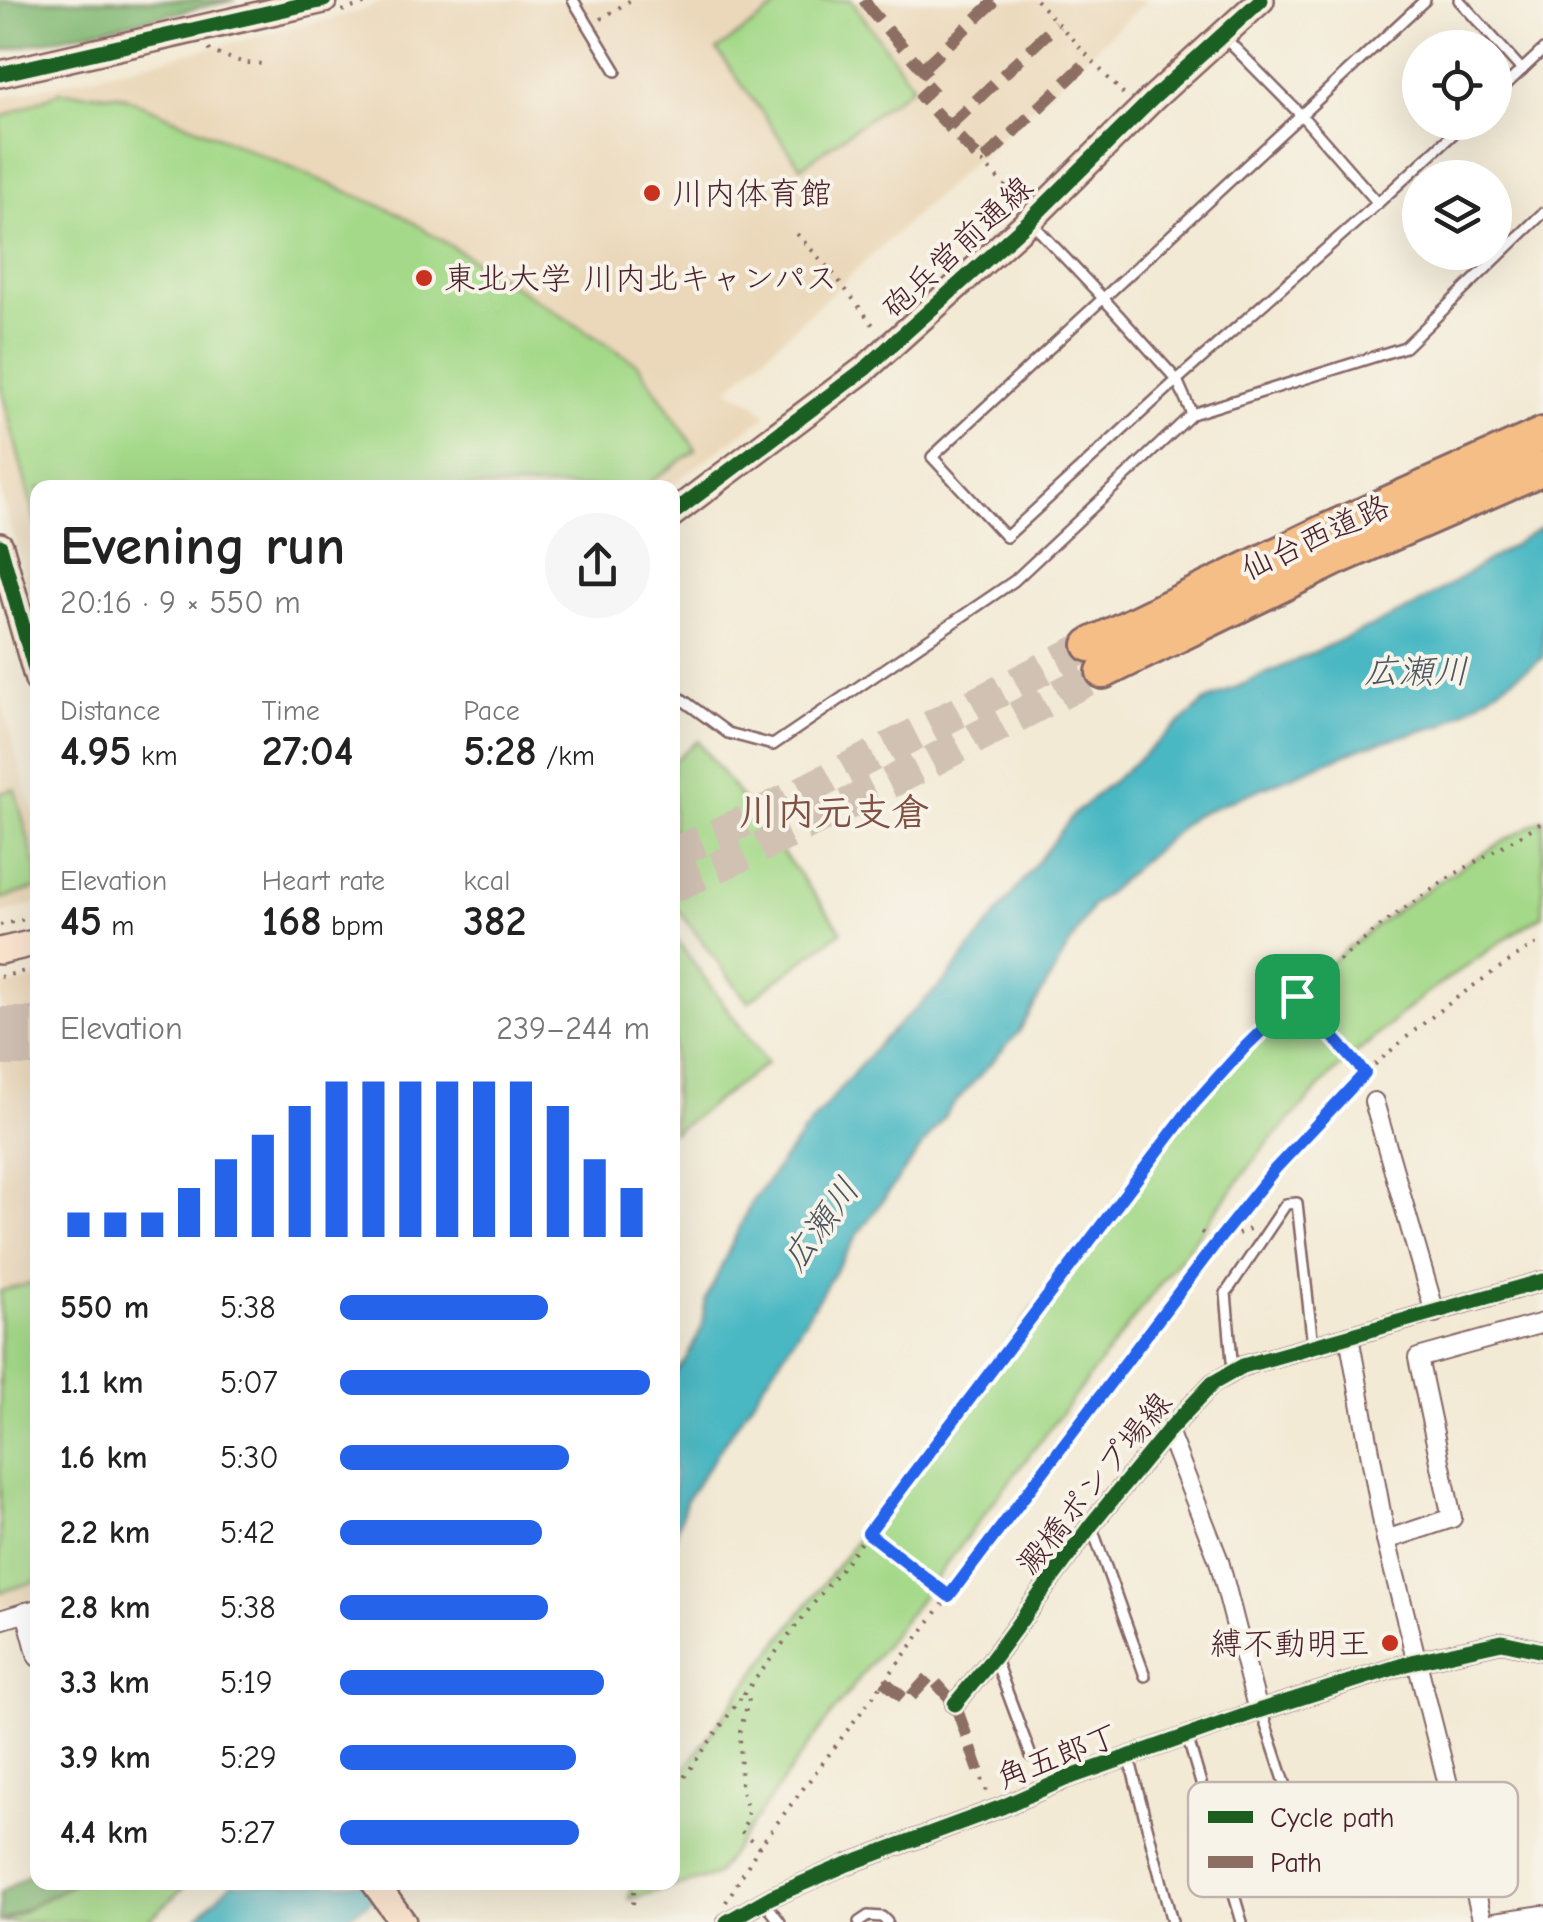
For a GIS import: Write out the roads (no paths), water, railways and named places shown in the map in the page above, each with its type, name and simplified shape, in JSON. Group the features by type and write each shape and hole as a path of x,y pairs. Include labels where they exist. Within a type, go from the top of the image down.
{"highway":[{"name":"仙台西道路","path":"1543,434 1308,539 1096,658 1543,468"}],"street":[{"path":"0,74 324,0"},
{"name":"砲兵営前通線","path":"680,508 866,368 1024,211 1261,0"},
{"path":"0,548 30,652"},
{"path":"0,951 30,944"},
{"path":"1374,1102 1436,1313"},
{"name":"澱橋ポンプ場線","path":"955,1704 1091,1526 1168,1430 1213,1382 1243,1366 1543,1280"},
{"path":"1386,1540 1452,1518 1418,1358 1543,1323"},
{"path":"1349,1336 1386,1540 1447,1782"},
{"path":"1168,1430 1219,1561 1260,1711"},
{"path":"0,1620 30,1612"},
{"name":"角五郎丁","path":"725,1914 1042,1788 1260,1711 1416,1662 1502,1642 1543,1651"},
{"path":"380,1890 402,1922"},
{"path":"1477,1897 1483,1922"},
{"path":"1495,1922 1543,1915"}],"lane":[{"path":"573,0 616,71"},
{"path":"1425,0 932,457 1006,537 1446,140"},
{"path":"1460,0 1522,70"},
{"path":"1223,36 1302,116 1378,203"},
{"path":"1512,79 1543,50"},
{"path":"1024,211 1177,380 1192,414"},
{"path":"680,698 728,732 773,745 1014,581 1192,414 1405,346 1543,213"},
{"path":"1233,1372 1226,1293 1286,1204 1297,1203 1313,1346"},
{"path":"1091,1526 1145,1676"},
{"path":"994,1657 1031,1756"},
{"path":"1260,1711 1284,1782"},
{"path":"1187,1736 1201,1782"},
{"path":"1129,1756 1172,1922"},
{"path":"1235,1897 1242,1922"},
{"path":"764,1901 780,1922"},
{"path":"860,1922 868,1916 882,1916 887,1922"}],"water":[{"name":"広瀬川","path":"1543,526 1543,658 1443,725 1366,746 1193,816 1092,906 1019,1032 951,1107 860,1231 687,1498 680,1520 680,1367 701,1330 706,1299 751,1203 806,1129 882,1040 947,979 1074,814 1206,701 1414,607"},
{"path":"225,1890 386,1890 340,1922 192,1922"}],"tunnel":[{"path":"680,850 1090,645"},
{"path":"680,883 836,810 1103,672"},
{"path":"0,1023 30,1023"},
{"path":"0,1050 30,1050"}],"place":[{"name":"川内体育館","path":"652,193"},
{"name":"東北大学 川内北キャンパス","path":"424,278"},
{"name":"縛不動明王","path":"1390,1643"}],"district":[{"name":"川内元支倉","path":"834,812"}]}
